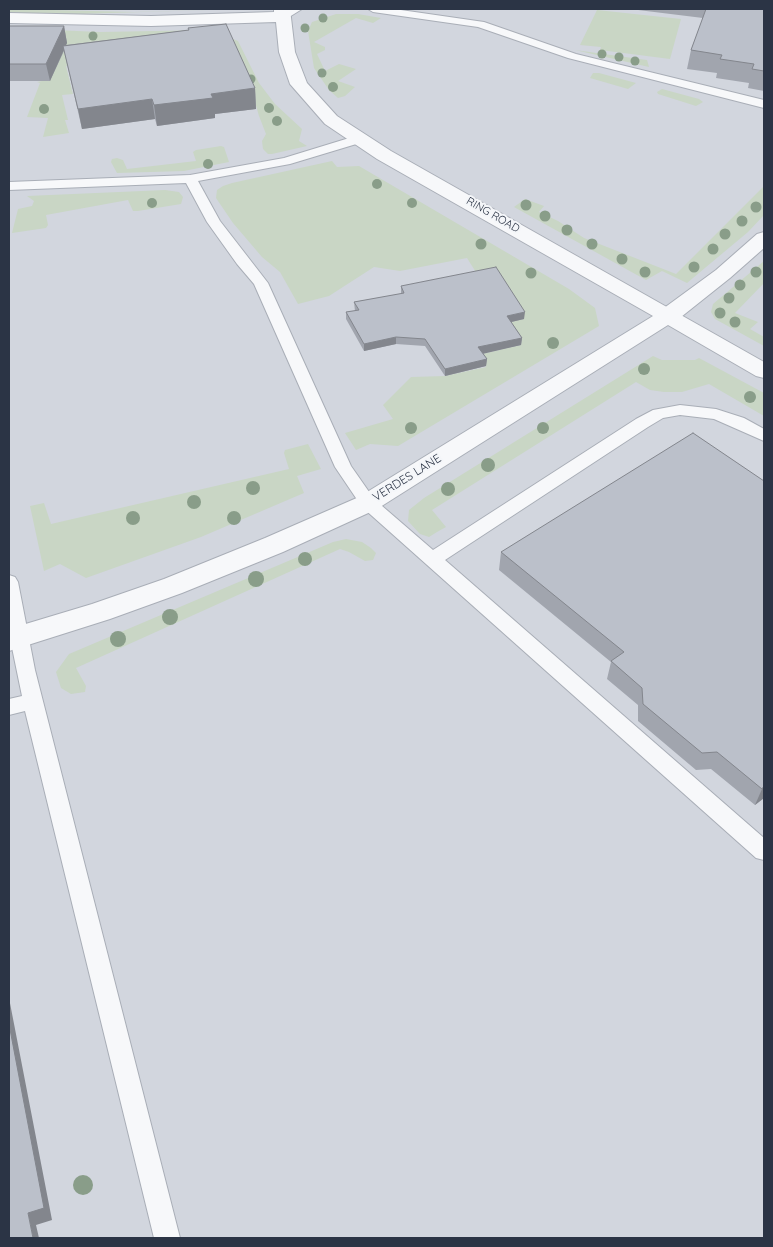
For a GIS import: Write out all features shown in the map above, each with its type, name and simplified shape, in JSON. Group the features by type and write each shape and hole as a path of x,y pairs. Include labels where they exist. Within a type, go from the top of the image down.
{"street":[{"path":"9,18 152,21 287,11"},
{"name":"RING ROAD","path":"287,11 287,52 300,84 331,120 359,139 764,371"},
{"name":"VERDES LANE","path":"13,639 100,612 172,586 274,545 368,502 668,316 724,274 764,238"}],"lane":[{"path":"373,9 429,12 480,24 589,61 764,104"},
{"path":"9,186 190,179 286,162 359,139"},
{"path":"190,179 214,222 242,261 261,283 343,467 368,502 764,851"},
{"path":"432,560 634,428 659,414 680,410 716,414 738,422 764,436"},
{"path":"9,582 13,639 34,701 167,1238"},
{"path":"9,707 34,701"}],"shaded area":[{"path":"9,9 764,9 764,1238 9,1238"}],"green space":[{"path":"9,9 134,12 238,9 46,15 9,12"},
{"path":"597,10 681,19 670,59 600,50 601,47 580,45"},
{"path":"336,14 358,14 381,18 373,23 356,18 314,42 325,47 325,50 317,54 325,71 339,64 356,69 338,81 355,87 345,96 338,98 329,90 314,68 308,31 312,22"},
{"path":"9,28 100,32 210,30 238,41 259,83 275,104 302,129 299,141 307,146 272,154 268,154 263,149 262,141 266,134 245,67 234,42 192,50 66,66 73,94 62,95 68,120 65,120 69,133 43,137 48,118 27,117 40,83 37,82 42,81"},
{"path":"575,50 647,60 649,67"},
{"path":"593,73 636,83 628,89 590,78"},
{"path":"662,89 699,99 703,102 696,106 658,94 657,92"},
{"path":"224,147 229,162 184,171 117,173 111,162 112,159 117,158 123,160 127,169 196,161 193,152 196,150"},
{"path":"332,161 337,167 359,166 569,289 595,308 599,326 398,446 370,444 356,450 345,433 393,419 383,405 411,377 445,376 486,367 478,355 521,345 507,323 523,319 479,277 467,258 400,271 374,267 329,296 298,304 280,272 262,257 233,223 216,198 217,190 232,183"},
{"path":"764,186 764,215 748,232 687,283 662,271 646,280 514,207 525,199 544,206 539,212 558,221 584,238 676,274"},
{"path":"165,190 179,192 183,197 181,204 133,211 128,200 46,215 48,225 46,228 12,233 18,209 32,206 34,201 27,196"},
{"path":"764,261 764,283 735,313 758,322 750,329 764,337 764,346 715,319 711,312 713,304"},
{"path":"653,356 662,360 695,360 699,358 764,393 764,416 709,384 682,392 664,392 650,390 636,382 432,510 446,527 429,537 420,534 408,521 409,510 424,498"},
{"path":"308,444 321,469 297,476 304,493 201,537 86,578 60,564 44,571 30,506 44,503 51,524 289,469 284,453 285,450"},
{"path":"346,539 362,542 371,548 376,553 373,560 365,561 340,549 76,668 86,686 85,692 71,694 61,688 56,672 69,654 333,542"}],"building":[{"path":"706,9 764,9 764,71 752,69 754,64 720,59 722,55 691,50"},
{"path":"226,24 255,88 211,94 213,98 154,105 152,99 78,109 63,46"},
{"path":"9,26 64,26 46,64 9,64"},
{"path":"496,267 525,312 507,316 522,338 478,347 487,359 445,369 425,339 396,337 364,344 346,312 359,310 354,302 404,293 401,286"},
{"path":"693,433 764,481 764,786 762,789 717,752 702,753 643,704 642,688 611,661 624,652 501,552"},
{"path":"9,1024 44,1208 28,1213 33,1238 9,1238"}]}
